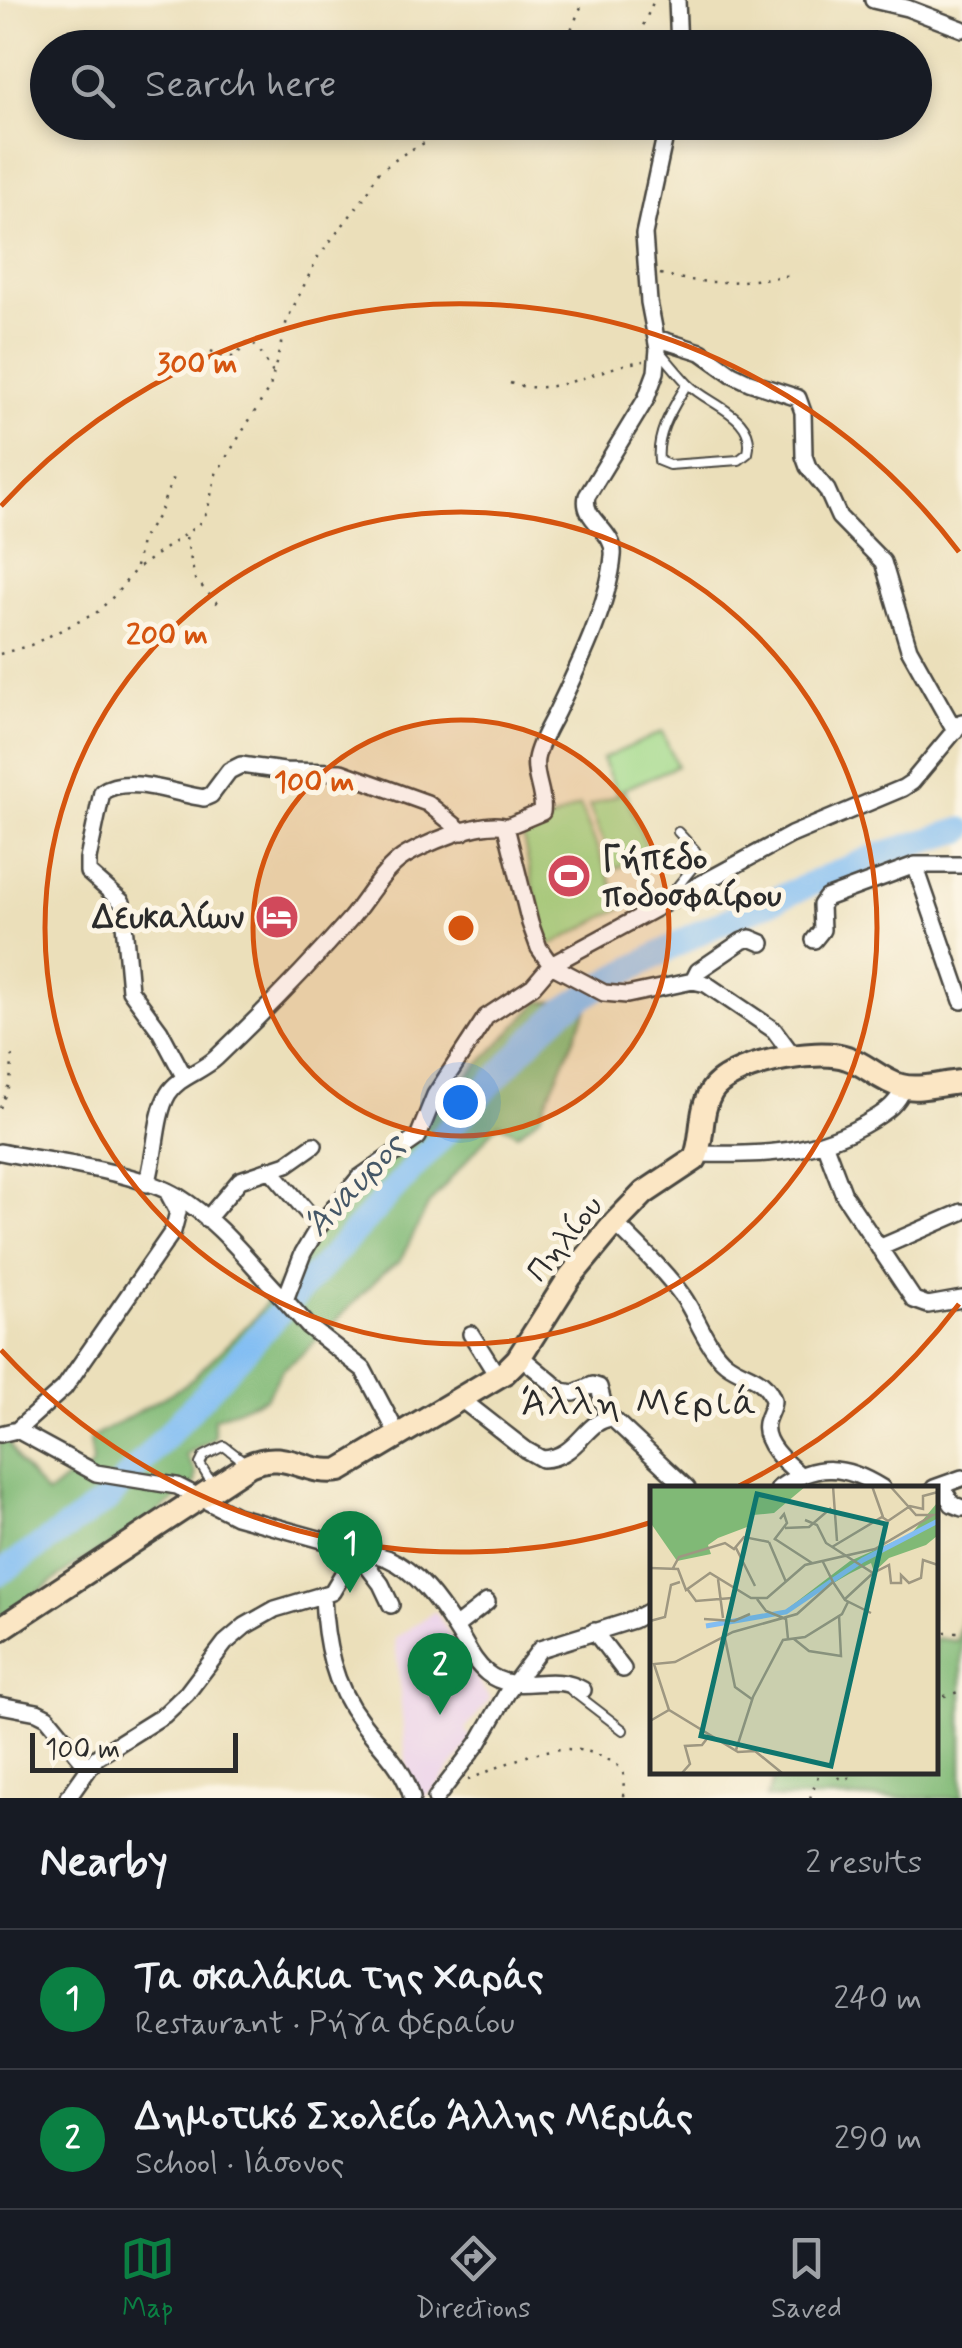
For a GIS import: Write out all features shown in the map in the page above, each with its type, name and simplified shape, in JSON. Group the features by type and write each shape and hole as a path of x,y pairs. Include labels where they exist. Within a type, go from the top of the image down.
{"main road":[{"path":"698,1154 706,1104 713,1088 730,1075 794,1057 822,1053 844,1057 904,1087 962,1082"},
{"name":"Πηλίου","path":"249,1465 282,1458 336,1471 498,1377 520,1356 560,1291 615,1223 644,1193 687,1166 698,1154"},
{"path":"0,1629 249,1465"}],"street":[{"path":"677,0 678,30"},
{"path":"873,0 908,4 962,30"},
{"path":"147,1184 162,1106 170,1090 208,1066 238,1037 350,918 398,860 462,832 495,823 506,827 542,812 536,760 584,648 614,553 612,541 588,512 587,496 646,399 658,349 644,234 663,141"},
{"path":"286,1301 303,1253 319,1226 358,1178 418,1137 435,1095 486,1017 533,986 551,965 662,903 790,834 903,788 958,726 909,649 883,562 840,518 827,490 808,467 798,398 732,374 701,352 658,349"},
{"path":"185,1078 160,1031 130,990 122,902 88,872 102,792 108,787 128,786 204,798 211,795 229,771 240,766 341,772 427,803 462,832"},
{"path":"506,827 530,922 539,948 551,965 604,994 627,995 694,981 706,984 774,1030 794,1057"},
{"path":"814,940 822,930 820,905 826,898 915,866 962,865"},
{"path":"915,866 962,1001"},
{"path":"694,981 698,971 742,941 750,938 762,943"},
{"path":"698,1154 780,1152 825,1145 886,1112 904,1087"},
{"path":"207,1220 240,1180 290,1162 314,1144"},
{"path":"825,1145 844,1195 914,1300 920,1304 962,1299"},
{"path":"0,1152 147,1184 165,1190 207,1220 308,1326 363,1369 398,1438"},
{"path":"270,1169 319,1226"},
{"path":"0,1434 17,1430 64,1388 173,1231 178,1208 165,1190"},
{"path":"879,1248 962,1212"},
{"path":"615,1223 670,1279 722,1359 757,1377 768,1390 774,1406 766,1423 769,1437 783,1461 800,1476"},
{"path":"472,1334 498,1377"},
{"path":"520,1356 565,1392 599,1387 607,1417 685,1486"},
{"path":"462,1400 542,1458 570,1451 607,1417"},
{"path":"17,1430 110,1478 208,1492 236,1516 388,1558 405,1567 455,1627 482,1668 498,1681 562,1680 583,1690"},
{"path":"782,1486 800,1476 841,1469 879,1486"},
{"path":"962,1478 938,1487 952,1504 962,1508"},
{"path":"68,1798 104,1751 164,1715 225,1643 245,1626 275,1608 322,1597 340,1583 350,1548"},
{"path":"350,1548 382,1584 392,1604"},
{"path":"322,1597 325,1639 338,1680 356,1715 400,1768 412,1798"},
{"path":"455,1627 487,1602"},
{"path":"440,1794 544,1647 650,1611"},
{"path":"594,1632 622,1669"},
{"path":"0,1705 47,1717 88,1767"}],"lane":[{"path":"658,349 687,384 747,428 748,453 739,460 669,465 659,461 664,425 687,384"},
{"path":"662,903 699,860 678,832"},
{"path":"208,1492 200,1464 216,1447 226,1447 249,1465"},
{"path":"562,1680 623,1730"}],"path":[{"path":"571,30 584,0"},
{"path":"642,30 654,0"},
{"path":"0,654 30,646 96,612 135,570 198,526 207,512 216,474 258,408 273,373 287,320 318,257 367,194 377,173 430,140"},
{"path":"646,271 691,282 747,284 792,276"},
{"path":"211,352 235,357 248,341 257,347 273,373"},
{"path":"510,384 554,386 636,362 658,349"},
{"path":"135,570 141,541 158,514 173,477"},
{"path":"186,536 195,579 218,605"},
{"path":"0,1108 10,1082 12,1053"},
{"path":"937,1698 962,1692"},
{"path":"440,1794 515,1760 563,1747 590,1753 620,1768 624,1776 623,1798"},
{"path":"810,1798 819,1773"}],"shaded area":[{"path":"435,1611 490,1699 465,1730 472,1740 433,1792 421,1798 406,1761 395,1638"}],"green space":[{"path":"662,732 677,766 617,792 602,759"},
{"path":"625,792 650,855 614,869 589,806"},
{"name":"Γήπεδο ποδοσφαίρου","path":"580,806 622,908 551,945 545,942 523,838 526,832"},
{"path":"591,1000 540,1116 517,1134 499,1123 429,1204 400,1261 282,1370 266,1398 214,1418 214,1438 186,1455 196,1473 195,1484 124,1538 77,1564 0,1620 0,1442 7,1439 19,1462 47,1495 74,1473 85,1474 92,1465 90,1439 185,1385 255,1318 314,1236 539,1002"},
{"path":"962,1616 962,1798 766,1798 776,1773 937,1773 937,1638 957,1641"}],"waterway":[{"name":"Άναυρος","path":"0,1573 106,1501 562,1011 700,932 876,856 962,830"}],"place":[{"name":"Γήπεδο ποδοσφαίρου","path":"569,876"},
{"name":"Δευκαλίων","path":"277,917"},
{"name":"Τα σκαλάκια της Χαράς","path":"350,1593"},
{"name":"Δημοτικό Σχολείο Άλλης Μεριάς","path":"440,1715"}],"district":[{"name":"Άλλη Μεριά","path":"640,1402"}]}
